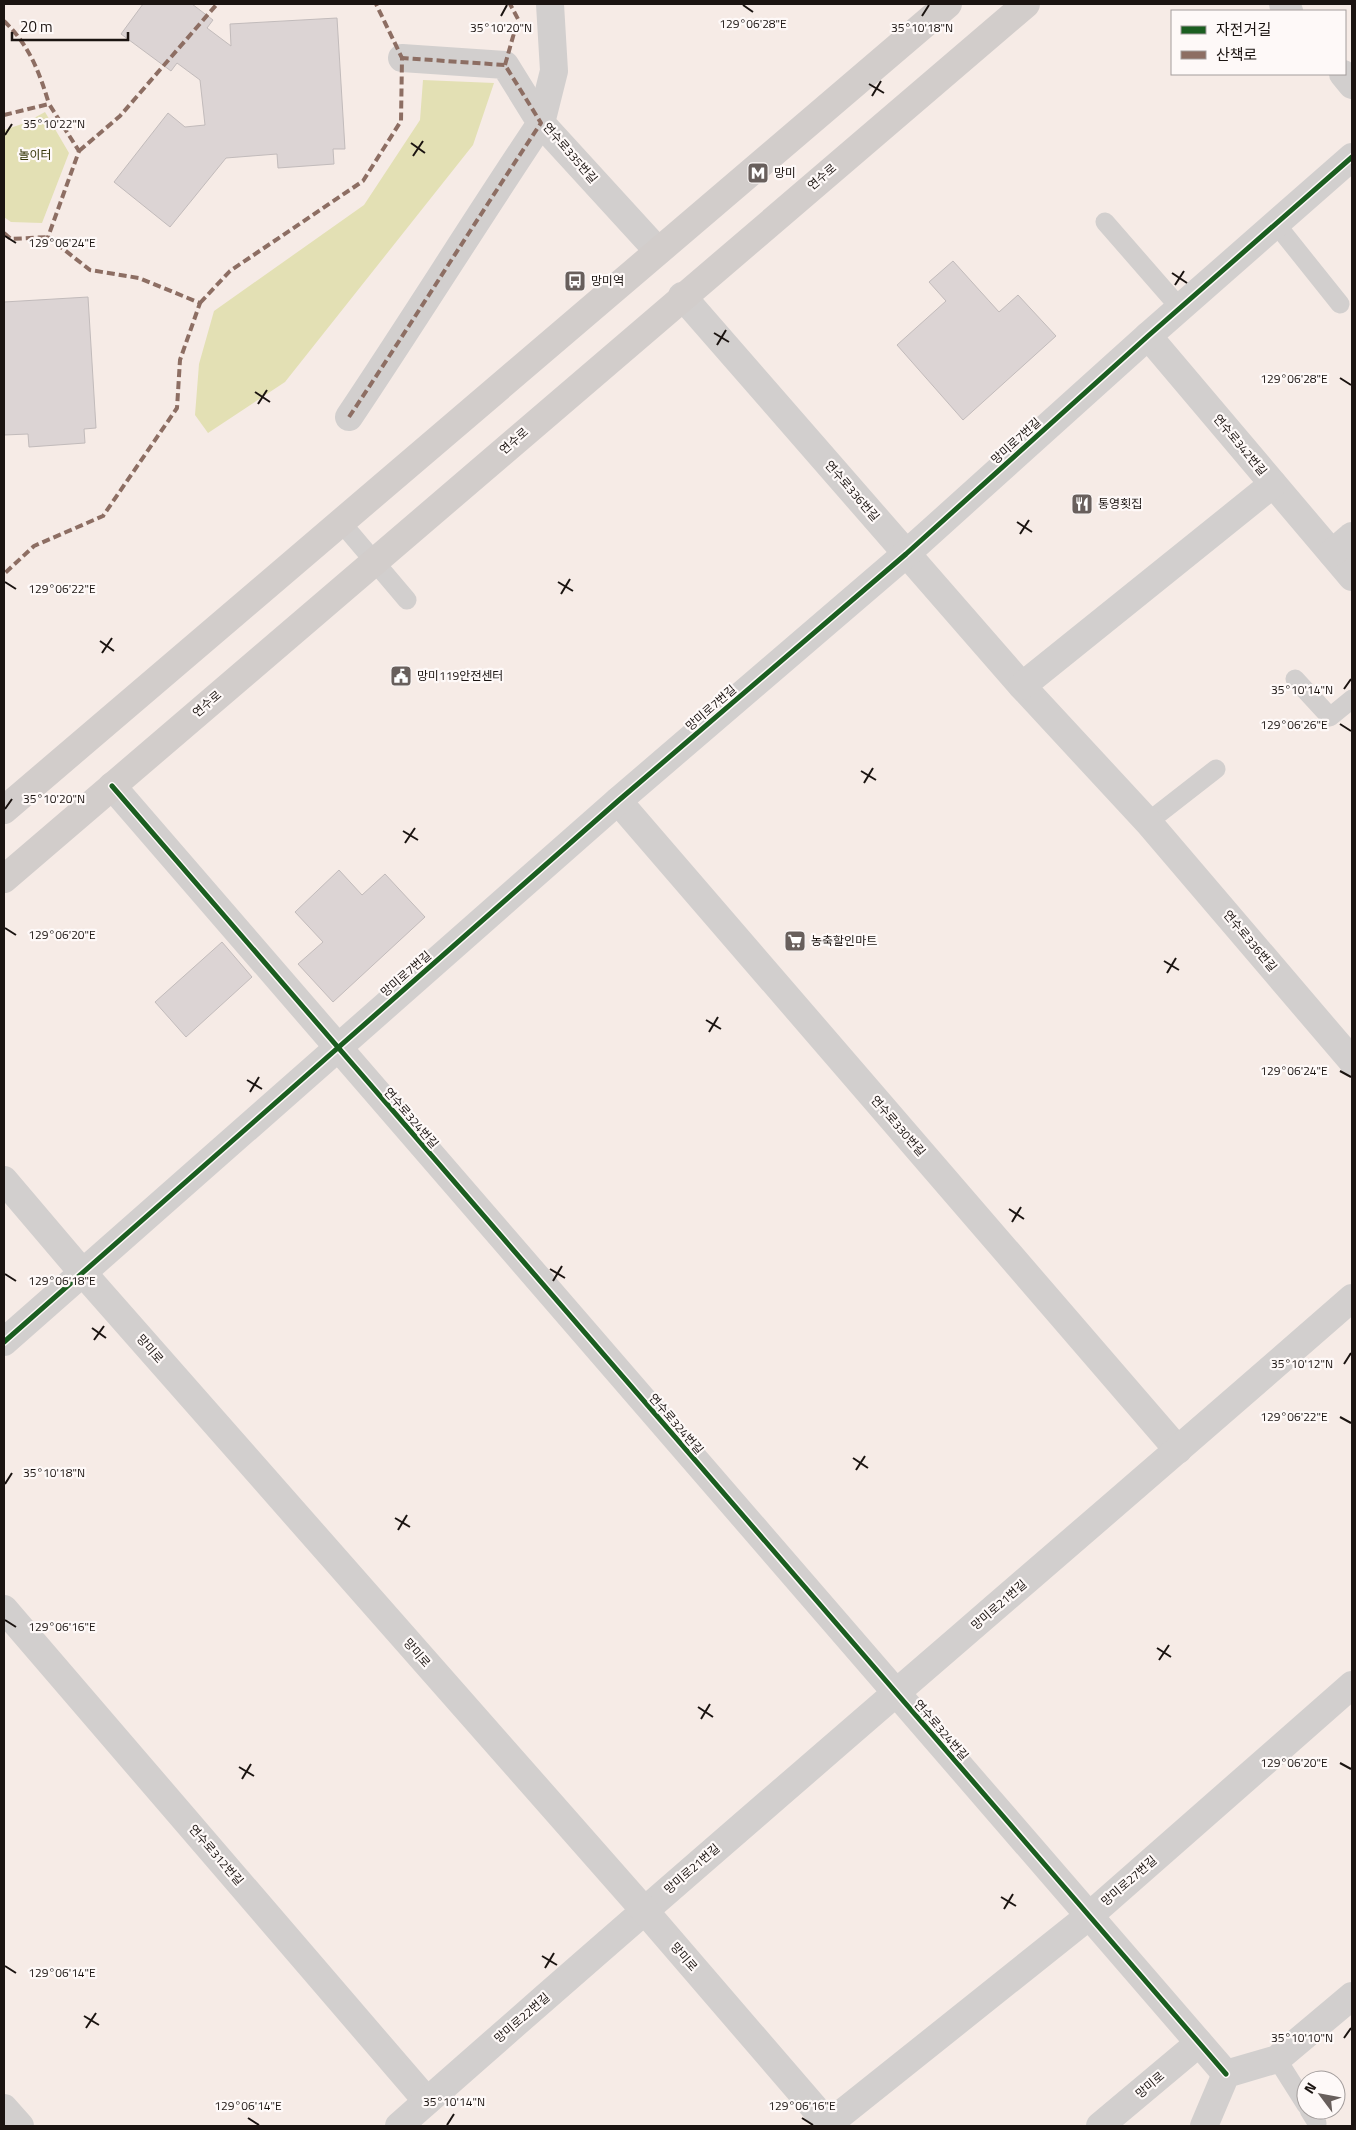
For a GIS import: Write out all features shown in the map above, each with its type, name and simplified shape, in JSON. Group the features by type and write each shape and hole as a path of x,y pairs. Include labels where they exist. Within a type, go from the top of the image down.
{"main road":[{"path":"4,810 948,4"},
{"name":"연수로","path":"4,879 682,296 1026,4"}],"street":[{"name":"연수로335번길","path":"550,4 554,71 541,123 658,251"},
{"path":"349,417 411,325 476,221 541,123 505,65 402,58"},
{"path":"1344,75 1352,85"},
{"name":"망미로7번길","path":"4,1342 618,801 906,554 1148,336 1352,157"},
{"name":"연수로336번길","path":"682,296 1022,686 1148,822 1352,1061"},
{"name":"연수로342번길","path":"1148,336 1273,484 1342,544 1352,577"},
{"path":"1022,686 1273,484"},
{"name":"연수로324번길","path":"112,786 1226,2074"},
{"name":"연수로330번길","path":"618,801 1178,1450"},
{"name":"망미로","path":"4,1180 83,1273 644,1910 828,2126"},
{"name":"망미로21번길","path":"644,1910 897,1694 1352,1298"},
{"name":"연수로312번길","path":"4,1610 427,2101"},
{"name":"망미로27번길","path":"828,2126 1089,1916 1352,1685"},
{"name":"망미로22번길","path":"399,2126 644,1910"},
{"path":"1204,2126 1226,2074 1277,2059 1352,1996"},
{"name":"망미로","path":"1100,2126 1199,2043"},
{"path":"4,2108 20,2126"}],"lane":[{"path":"1105,222 1180,308"},
{"path":"1276,224 1340,304"},
{"path":"340,522 407,600"},
{"path":"1295,679 1330,717 1352,699"},
{"path":"1148,822 1216,769"},
{"path":"1277,2059 1296,2089"}],"green space":[{"path":"423,80 494,83 473,145 285,382 208,433 195,415 199,364 214,311 364,205 420,120"},
{"name":"놀이터","path":"45,112 69,153 42,223 11,222 4,217 4,130 25,123"}],"building":[{"path":"143,4 192,4 213,20 207,28 231,46 230,24 337,18 345,149 333,149 334,164 278,168 277,154 226,158 170,227 114,182 168,113 185,127 205,125 200,80 177,63 171,71 121,34"},
{"path":"953,261 999,312 1018,295 1056,336 963,420 897,345 946,301 929,282"},
{"path":"88,297 96,428 84,429 85,443 29,447 28,434 4,435 4,302"},
{"path":"339,870 362,895 385,874 425,917 333,1002 298,964 323,942 295,912"},
{"path":"222,942 252,977 186,1037 155,1002"}],"marked path":[{"path":"79,151 120,116 217,4"},
{"path":"200,303 230,271 363,181 401,121 402,58 376,4"},
{"path":"505,65 518,19 510,4"},
{"path":"4,21 27,49 49,104"},
{"path":"349,417 541,123 505,65 402,58"},
{"path":"4,115 49,104 79,151 48,237 90,270 139,278 200,303 180,360 177,408 103,516 34,546 4,574"},
{"path":"4,233 11,239 48,237"}],"cycle path":[{"path":"4,1342 618,801 906,554 1148,336 1352,157"},
{"path":"112,786 1226,2074"}],"place":[{"name":"망미","path":"758,173"},
{"name":"망미역","path":"575,281"},
{"name":"통영횟집","path":"1082,504"},
{"name":"망미119안전센터","path":"401,676"},
{"name":"농축할인마트","path":"795,941"}]}
